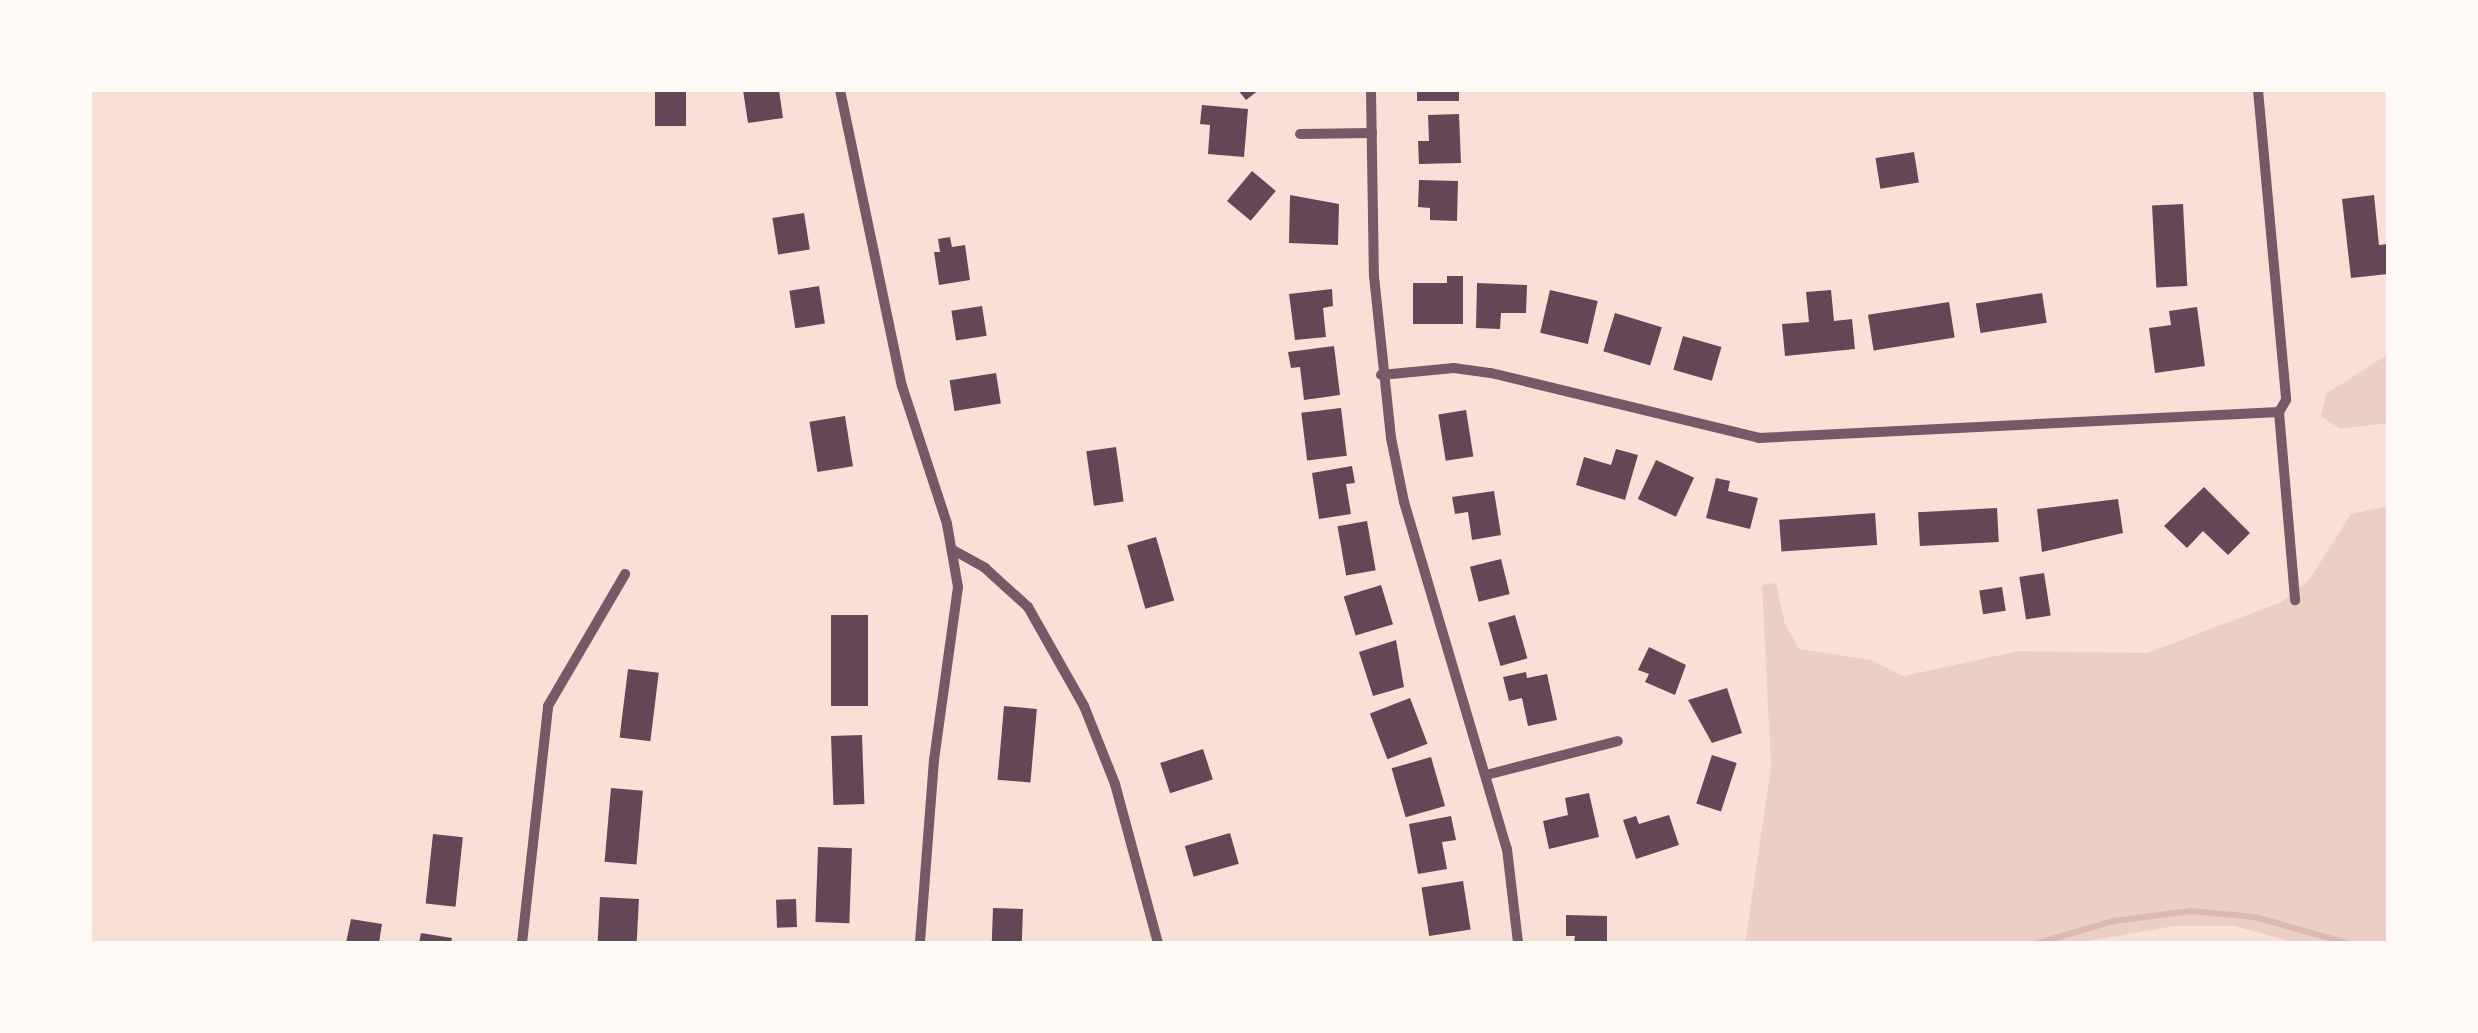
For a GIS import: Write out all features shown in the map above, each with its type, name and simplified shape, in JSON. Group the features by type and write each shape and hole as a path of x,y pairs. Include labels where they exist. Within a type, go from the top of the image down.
{"street":[{"path":"840,90 902,386 953,550 958,587 934,760 920,943"},
{"path":"1371,90 1381,375 1404,502 1486,775 1518,899 1518,943"},
{"path":"2258,90 2286,400 2279,412 2295,600"},
{"path":"1300,134 1372,133"},
{"path":"1381,375 1454,368 1491,373 1759,438 2279,412"},
{"path":"953,550 985,568 1028,607 1076,691 1116,784 1158,943"},
{"path":"522,943 548,706 624,574"},
{"path":"1486,775 1618,741"}],"shaded area":[{"path":"2388,354 2388,423 2340,429 2321,416 2326,394"},
{"path":"2388,506 2388,943 2297,943 2235,926 2174,926 2076,943 1745,943 1771,767 1762,585 1776,583 1785,624 1799,649 1871,660 1904,676 2019,651 2148,653 2281,602 2309,580 2351,514"}],"building":[{"path":"655,90 686,90 686,126 655,126"},
{"path":"743,90 779,90 783,118 748,123"},
{"path":"1238,90 1259,90 1246,100"},
{"path":"1417,90 1459,90 1459,101 1417,101"},
{"path":"1202,105 1248,109 1244,157 1208,154 1210,125 1200,124"},
{"path":"1459,114 1461,163 1419,164 1418,141 1429,141 1428,115"},
{"path":"1914,152 1919,183 1880,189 1875,158"},
{"path":"1252,171 1276,191 1251,221 1227,201"},
{"path":"1419,180 1458,181 1457,221 1430,220 1430,208 1418,207"},
{"path":"1290,195 1339,204 1338,245 1289,243"},
{"path":"2374,195 2379,245 2388,244 2388,274 2351,278 2342,199"},
{"path":"2183,204 2187,286 2156,288 2152,206"},
{"path":"804,213 810,250 778,255 772,218"},
{"path":"950,237 952,247 965,245 970,280 939,285 934,252 940,252 938,239"},
{"path":"1447,276 1463,276 1463,324 1413,324 1413,283 1447,283"},
{"path":"1477,283 1527,285 1526,313 1501,313 1500,329 1476,328"},
{"path":"819,286 825,324 795,328 789,291"},
{"path":"1332,289 1333,306 1323,308 1326,337 1295,340 1289,294"},
{"path":"1550,290 1598,301 1588,344 1540,333"},
{"path":"1831,290 1834,321 1852,319 1855,349 1785,356 1782,324 1809,322 1806,292"},
{"path":"2042,293 2047,323 1981,333 1976,303"},
{"path":"1949,302 1955,338 1874,350 1868,315"},
{"path":"982,306 987,336 956,340 951,311"},
{"path":"2197,307 2205,366 2155,373 2149,328 2171,325 2169,311"},
{"path":"1615,313 1662,327 1650,366 1603,351"},
{"path":"1683,336 1721,347 1712,381 1673,370"},
{"path":"1334,346 1340,395 1304,400 1300,367 1291,368 1288,352"},
{"path":"996,373 1001,404 954,411 950,380"},
{"path":"1341,408 1347,456 1307,461 1301,413"},
{"path":"1466,410 1473,456 1446,461 1438,414"},
{"path":"845,416 853,466 817,472 809,422"},
{"path":"1116,447 1124,501 1094,506 1086,451"},
{"path":"1616,449 1638,455 1625,500 1576,485 1584,457 1611,465"},
{"path":"1656,460 1694,478 1676,517 1638,499"},
{"path":"1352,466 1355,483 1346,484 1351,514 1319,519 1312,473"},
{"path":"1716,478 1730,481 1728,491 1758,498 1750,529 1706,518"},
{"path":"2204,487 2250,533 2228,555 2203,531 2187,548 2164,526"},
{"path":"1494,491 1501,535 1472,540 1468,512 1455,514 1452,497"},
{"path":"2118,499 2123,533 2042,552 2037,509"},
{"path":"1997,508 1999,542 1920,546 1918,512"},
{"path":"1875,513 1877,545 1781,552 1779,520"},
{"path":"1367,521 1376,570 1346,575 1337,526"},
{"path":"1156,537 1174,600 1145,609 1127,545"},
{"path":"1501,559 1510,594 1479,602 1470,567"},
{"path":"2044,573 2051,615 2026,619 2019,577"},
{"path":"1381,585 1393,624 1356,636 1344,596"},
{"path":"2002,587 2006,611 1983,614 1979,591"},
{"path":"831,615 868,615 868,706 831,706"},
{"path":"1515,615 1527,658 1500,666 1488,623"},
{"path":"1396,640 1404,687 1373,696 1359,652"},
{"path":"1649,647 1686,665 1675,695 1645,682 1649,674 1638,670"},
{"path":"628,669 659,673 650,741 620,737"},
{"path":"1526,672 1527,678 1547,674 1557,720 1528,726 1522,698 1509,701 1503,677"},
{"path":"1727,688 1742,733 1712,743 1688,700"},
{"path":"1410,698 1428,744 1387,759 1370,713"},
{"path":"1004,706 1037,709 1030,783 998,780"},
{"path":"862,735 864,804 833,805 831,736"},
{"path":"1203,749 1213,779 1170,793 1160,763"},
{"path":"1712,755 1737,763 1721,812 1696,804"},
{"path":"1431,757 1445,806 1406,817 1392,768"},
{"path":"611,788 643,791 636,865 605,862"},
{"path":"1589,793 1599,837 1549,849 1543,821 1568,815 1565,798"},
{"path":"1669,815 1679,845 1636,859 1623,820 1636,816 1639,824"},
{"path":"1451,816 1456,840 1442,842 1447,869 1418,874 1409,824"},
{"path":"1230,833 1239,864 1194,877 1185,846"},
{"path":"433,834 463,837 456,907 426,904"},
{"path":"818,847 852,848 849,923 815,922"},
{"path":"1463,881 1471,929 1429,936 1422,888"},
{"path":"600,897 639,899 637,943 598,943"},
{"path":"796,899 797,927 777,928 776,900"},
{"path":"993,908 1023,909 1022,943 992,943"},
{"path":"1566,915 1607,916 1607,943 1574,943 1575,936 1566,936"},
{"path":"351,919 382,924 379,943 346,943"},
{"path":"421,933 452,938 451,943 419,943"}],"waterway":[{"path":"2038,943 2113,921 2191,911 2255,917 2347,943"}]}
